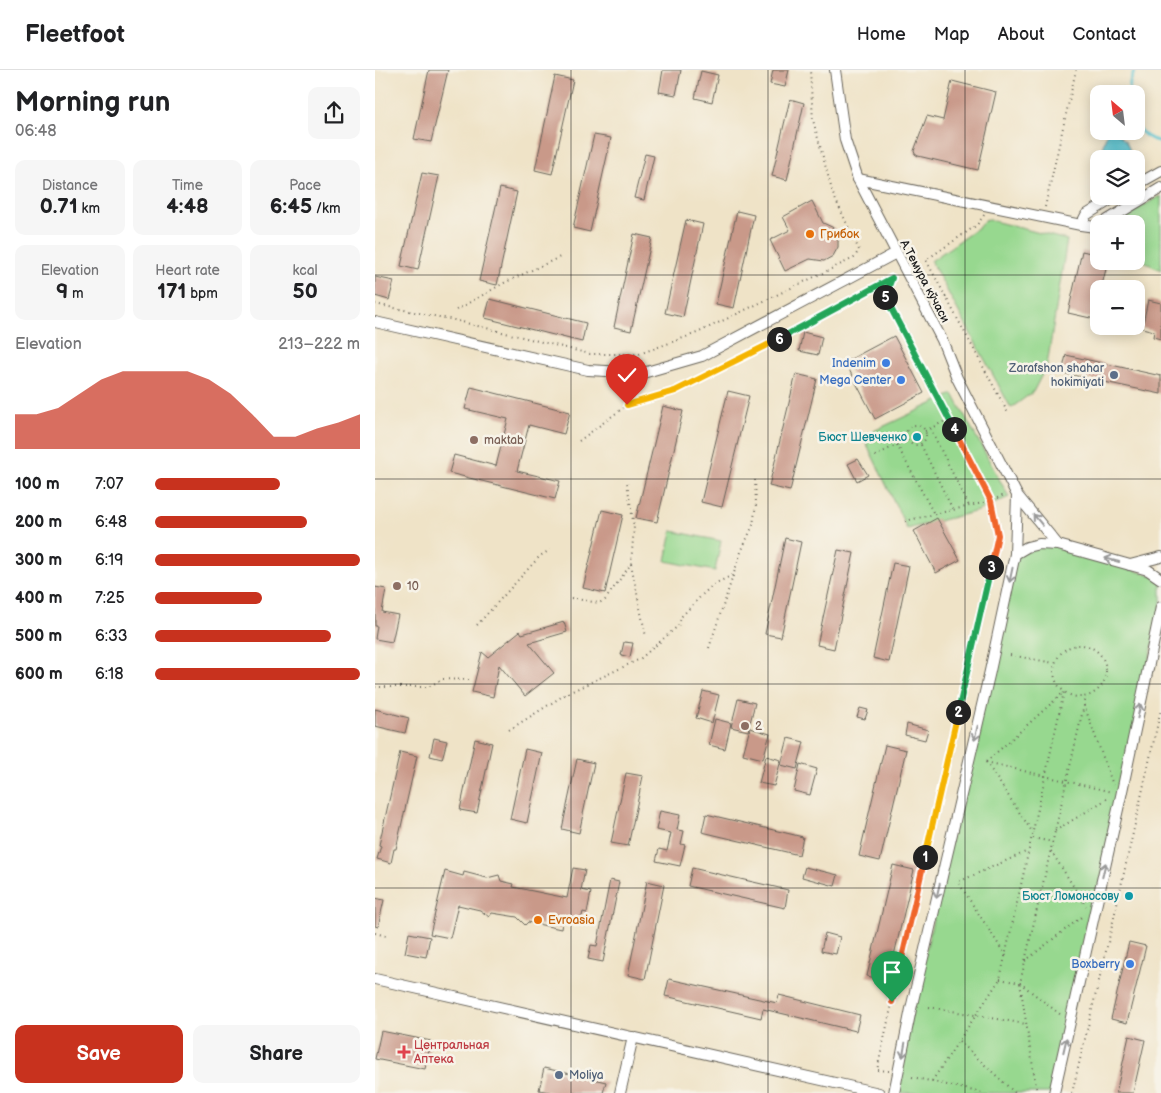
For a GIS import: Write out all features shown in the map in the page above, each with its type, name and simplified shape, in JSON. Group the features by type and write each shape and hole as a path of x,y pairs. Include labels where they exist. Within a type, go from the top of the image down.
{"street":[{"name":"А.Темура кўчаси","path":"835,70 845,140 858,179 942,340 957,378 1017,495 1059,545"},
{"path":"1145,180 1161,171"},
{"path":"858,179 1090,226"},
{"path":"1115,215 1161,188"},
{"path":"1081,225 1086,214 1102,205"},
{"path":"375,322 588,370 643,373 702,356 896,253"},
{"path":"895,1093 911,1009 990,671 1015,554 1017,495"},
{"path":"1015,554 1027,547 1039,544 1059,545 1148,570 1161,579"},
{"path":"1131,565 1161,557"},
{"path":"1054,1093 1121,796 1161,607"},
{"path":"375,978 879,1093"},
{"path":"620,1093 633,1037"}],"path":[{"path":"375,304 454,320 590,354 639,354 697,333 854,258 859,250 833,194 813,120 810,70"},
{"path":"1043,217 1076,70"},
{"path":"991,206 977,225 926,260 1009,416"},
{"path":"456,310 504,283 560,257"},
{"path":"579,441 627,405 675,391 892,278 885,297 991,501 998,535 877,1070 891,1072"},
{"path":"925,431 949,419"},
{"path":"919,425 925,431 925,440 921,445 911,444 907,440 907,430 912,426 919,425"},
{"path":"930,428 969,506"},
{"path":"875,456 907,440"},
{"path":"897,444 934,514"},
{"path":"921,445 953,510"},
{"path":"709,648 733,574 753,525 756,504 755,479"},
{"path":"627,484 634,527 631,564 646,637"},
{"path":"905,521 991,501 1004,495"},
{"path":"477,625 540,556 550,550"},
{"path":"571,598 599,603 605,600 631,564"},
{"path":"509,730 565,694 640,659 678,626 682,616 702,595 715,584 733,574"},
{"path":"1082,645 1097,651 1103,658 1106,674 1099,690 1086,696 1075,697 1064,692 1055,681 1054,664 1065,649 1082,645"},
{"path":"1010,655 1054,664"},
{"path":"375,687 428,687 443,679 469,680"},
{"path":"986,762 1064,692"},
{"path":"932,1081 1001,979 1064,692"},
{"path":"1037,1093 1020,983 1086,696"},
{"path":"1084,704 1116,793"},
{"path":"1072,1093 1161,709"},
{"path":"986,762 1116,793"},
{"path":"986,762 1033,833"},
{"path":"1055,831 1116,793"},
{"path":"1032,838 1053,842"},
{"path":"1006,956 958,882 1029,851"},
{"path":"1025,961 1089,911 1050,851"},
{"path":"375,932 387,936"},
{"path":"1001,979 1020,983 1065,1018"},
{"path":"929,1007 1026,1024"},
{"path":"959,1041 1015,1093"},
{"path":"913,1077 983,1093"}],"green space":[{"path":"1161,196 1161,270 1145,261 1145,215 1125,215"},
{"path":"986,219 1067,240 1047,365 1033,392 1011,408 931,261 979,227"},
{"path":"953,394 1009,497 978,511 907,529 863,436"},
{"path":"672,531 721,541 715,571 666,561"},
{"path":"1058,545 1161,579 1161,607 1054,1093 894,1093 1015,554 1027,547"}],"water":[{"path":"1105,140 1124,140 1130,150 1102,150"}],"building":[{"path":"429,70 448,70 431,142 414,139"},
{"path":"663,70 681,70 676,95 659,92"},
{"path":"773,70 789,70 785,87 770,84"},
{"path":"701,71 718,75 712,102 695,98"},
{"path":"555,76 573,80 552,174 535,170"},
{"path":"952,81 996,92 978,170 918,156 914,151 927,116 943,120"},
{"path":"790,99 804,103 787,180 772,176"},
{"path":"594,135 611,138 590,232 573,228"},
{"path":"645,154 654,156 644,200 634,198"},
{"path":"422,173 439,176 418,270 401,266"},
{"path":"500,188 517,192 497,285 479,281"},
{"name":"Грибок","path":"812,201 823,223 834,228 838,237 838,247 833,256 824,261 810,259 785,271 770,240 790,230 783,217"},
{"path":"737,211 754,215 734,308 716,304"},
{"path":"686,220 703,224 683,317 665,313"},
{"path":"634,234 652,238 631,331 614,327"},
{"path":"1082,251 1090,253 1090,270 1106,270 1103,280 1090,280 1090,318 1068,313"},
{"path":"375,277 394,281 389,300 375,296"},
{"path":"490,299 586,323 582,342 485,318"},
{"path":"1148,300 1161,303 1161,339 1153,337 1154,331 1145,329 1145,314"},
{"path":"803,332 822,337 818,355 799,351"},
{"path":"894,336 924,393 875,419 845,362"},
{"name":"Zarafshon shahar hokimiyati","path":"1066,355 1161,376 1161,394 1062,373"},
{"path":"796,374 817,379 790,491 769,486"},
{"path":"471,387 570,412 564,434 529,425 517,471 560,481 555,499 449,473 454,455 496,466 508,419 465,409"},
{"path":"728,391 749,396 722,507 701,502"},
{"path":"663,406 683,411 657,522 636,518"},
{"path":"858,459 868,475 857,481 848,464"},
{"path":"602,510 623,515 605,593 583,588"},
{"path":"937,518 960,560 936,573 914,531"},
{"path":"785,538 801,542 781,637 765,634"},
{"path":"838,550 854,553 834,649 817,645"},
{"path":"893,563 909,566 889,662 873,658"},
{"path":"375,587 386,589 382,612 398,615 392,642 375,639 377,626 375,626"},
{"path":"564,622 567,632 529,643 554,673 525,696 499,665 493,697 472,692 482,652 488,657 520,631 522,634"},
{"path":"624,642 633,643 630,657 621,655"},
{"path":"703,691 719,695 712,723 696,718"},
{"path":"738,699 755,703 748,731 731,727"},
{"path":"860,708 868,710 865,719 857,717"},
{"path":"375,709 409,718 405,733 375,726"},
{"path":"715,719 731,723 725,749 709,745"},
{"path":"907,724 928,730 925,740 905,735"},
{"path":"750,728 770,734 763,759 743,754"},
{"path":"434,738 447,741 442,759 430,756"},
{"path":"788,738 804,742 797,769 781,765"},
{"path":"475,739 492,743 477,813 460,810"},
{"path":"885,745 906,750 880,861 859,856"},
{"path":"525,749 542,753 527,823 510,819"},
{"path":"400,752 417,756 396,849 394,849 391,863 377,859"},
{"path":"766,756 781,760 774,786 759,783"},
{"path":"577,759 594,763 579,833 562,829"},
{"path":"800,764 817,769 810,795 794,791"},
{"path":"626,773 643,776 628,846 611,843"},
{"path":"660,811 680,815 677,830 684,831 681,844 685,845 680,866 656,861 659,849 667,851 671,833 656,830"},
{"path":"706,814 803,837 799,855 702,832"},
{"path":"893,865 914,870 888,981 867,976"},
{"path":"805,867 838,875 835,886 802,877"},
{"path":"573,868 585,870 581,890 591,892 587,913 583,912 581,920 563,916 561,929 528,922 525,925 517,917 492,913 489,917 480,910 458,905 450,938 430,934 445,871 463,876 464,872 487,878 499,875 501,881 514,884 513,887 567,898"},
{"path":"692,868 788,890 785,908 688,886"},
{"path":"610,880 619,882 603,962 588,959 591,945 597,946"},
{"path":"647,881 664,885 645,979 628,975"},
{"path":"375,898 384,900 378,927 375,926"},
{"path":"409,933 430,937 426,957 405,953"},
{"path":"825,933 840,937 836,954 821,951"},
{"path":"1129,942 1146,946 1127,1023 1111,1019"},
{"path":"669,979 777,1003 779,995 860,1015 856,1031 763,1009 761,1018 665,996"},
{"path":"381,1031 431,1041 425,1069 375,1059"},
{"path":"1129,1036 1145,1040 1133,1093 1116,1093"},
{"name":"Moliya","path":"544,1068 606,1082 603,1093 554,1093 539,1090"}],"waterway":[{"path":"1130,85 1135,70"},
{"path":"1145,135 1153,140 1161,142"}],"place":[{"name":"Грибок","path":"810,234"},
{"name":"Indenim","path":"886,363"},
{"name":"Zarafshon shahar hokimiyati","path":"1114,375"},
{"name":"Mega Center","path":"901,380"},
{"name":"Бюст Шевченко","path":"917,437"},
{"name":"maktab","path":"474,440"},
{"name":"10","path":"397,586"},
{"name":"2","path":"745,726"},
{"name":"Бюст Ломоносову","path":"1129,896"},
{"name":"Evroasia","path":"538,920"},
{"name":"Boxberry","path":"1130,964"},
{"name":"Центральная Аптека","path":"404,1052"},
{"name":"Moliya","path":"559,1075"}],"route":[{"path":"627,405 675,391 892,278 885,297 991,501 998,535 892,1002"}]}
